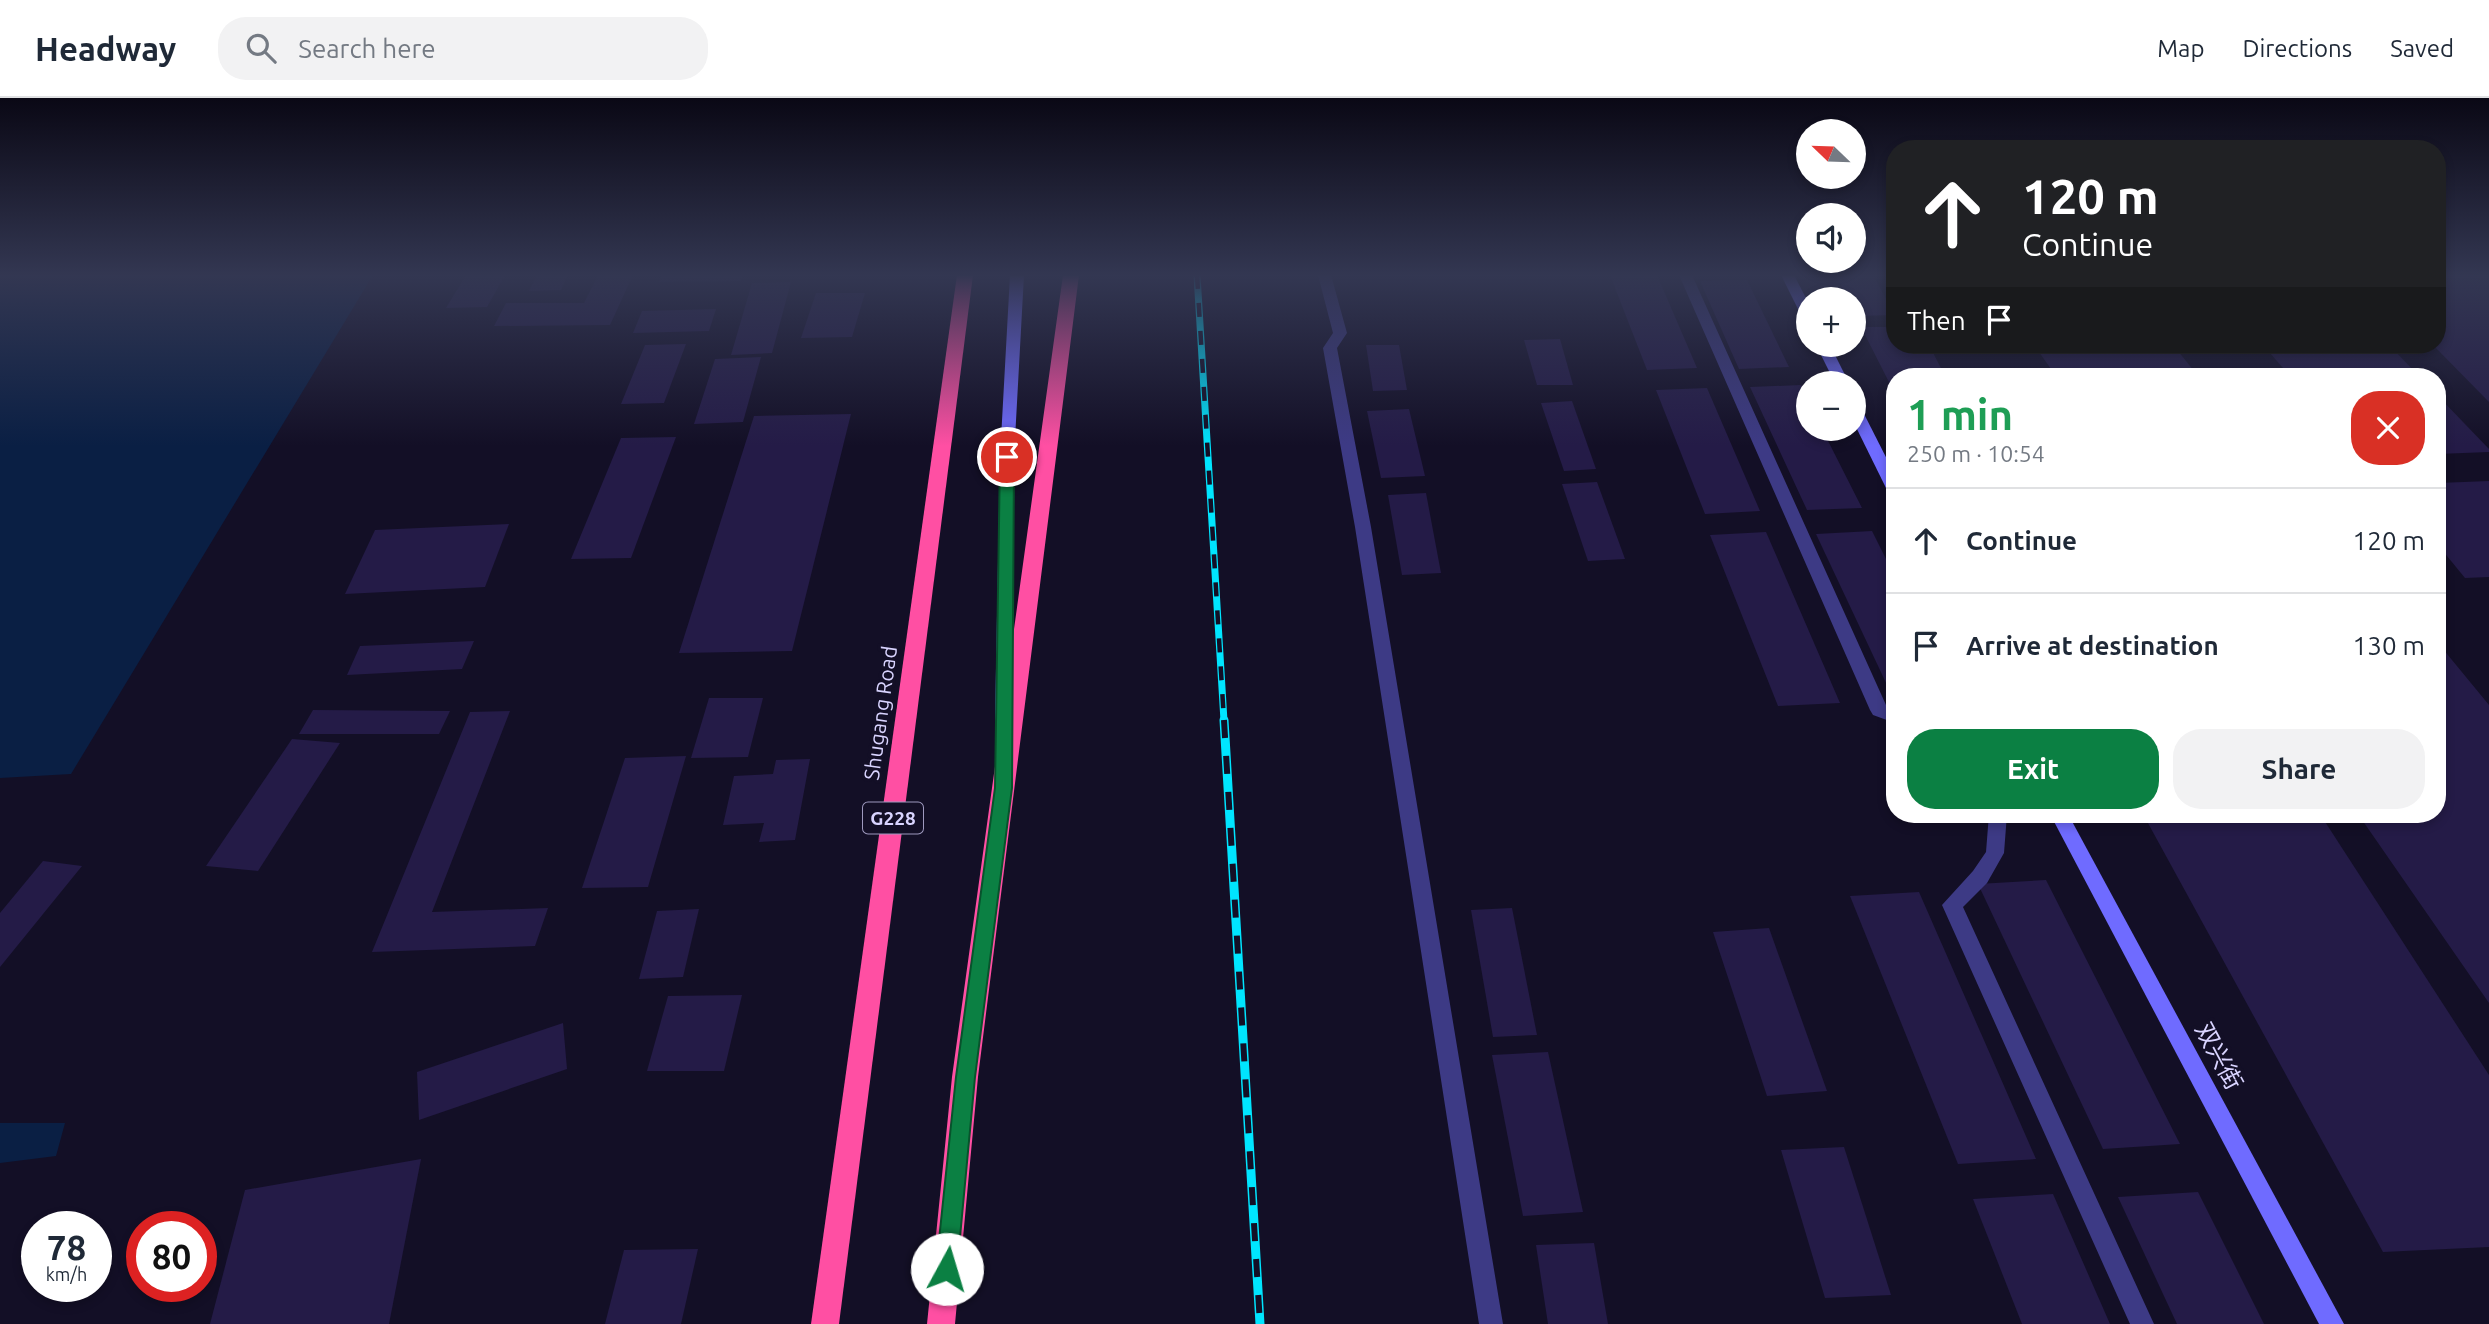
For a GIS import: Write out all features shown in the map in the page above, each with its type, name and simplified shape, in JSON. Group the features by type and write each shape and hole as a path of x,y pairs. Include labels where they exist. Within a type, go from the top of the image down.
{"highway":[{"name":"Shugang Road","path":"825,1324 957,332"},
{"path":"941,1324 965,1077 1063,332"}],"main road":[{"path":"1003,788 1007,457 1014,332"},
{"path":"1866,432 1886,472"},
{"name":"双兴街","path":"2064,823 2332,1324"}],"street":[{"path":"1340,332 1330,348 1363,527 1491,1324"},
{"path":"1711,332 1880,709 1886,712"},
{"path":"1997,823 1995,853 1980,877 1952,905 2142,1324"}],"water":[{"path":"0,332 338,332 71,774 0,778"},
{"path":"0,1123 65,1123 56,1156 0,1163"}],"building":[{"path":"738,332 778,332 772,353 731,355"},
{"path":"803,332 853,332 852,337 801,338"},
{"path":"1632,332 1682,332 1697,368 1647,370"},
{"path":"1723,332 1772,332 1789,367 1739,369"},
{"path":"1866,332 1886,332 1886,354 1934,354 1941,368 1886,368 1886,376"},
{"path":"2446,332 2489,332 2489,402 2442,354 2446,354"},
{"path":"1560,339 1573,385 1537,385 1524,340"},
{"path":"686,344 664,403 621,404 645,345"},
{"path":"1366,345 1399,345 1407,390 1373,391"},
{"path":"2040,354 2180,354 2192,368 2050,368"},
{"path":"2271,354 2398,354 2411,368 2283,368"},
{"path":"761,357 743,422 694,424 715,359"},
{"path":"1796,385 1796,441 1828,441 1862,508 1807,510 1750,387"},
{"path":"1707,388 1760,511 1705,514 1656,390"},
{"path":"1572,401 1596,469 1564,471 1541,403"},
{"path":"2446,404 2489,449 2489,452 2446,454"},
{"path":"1409,409 1425,476 1381,478 1367,411"},
{"path":"851,414 792,651 679,653 754,416"},
{"path":"676,437 631,558 571,559 621,438"},
{"path":"2489,481 2489,577 2465,578 2446,555 2446,483"},
{"path":"1597,482 1625,559 1588,561 1562,484"},
{"path":"1426,493 1441,573 1402,575 1388,495"},
{"path":"509,524 485,587 345,594 375,530"},
{"path":"1872,531 1886,559 1886,683 1816,534"},
{"path":"1766,532 1840,703 1778,706 1710,535"},
{"path":"474,641 462,669 347,675 360,646"},
{"path":"2446,653 2489,705 2489,1003 2364,823 2446,823"},
{"path":"709,698 763,698 748,757 691,758"},
{"path":"313,710 450,711 439,734 299,734"},
{"path":"510,711 432,912 548,908 535,946 372,952 470,712"},
{"path":"292,739 340,743 258,871 206,866"},
{"path":"686,756 648,887 582,888 625,758"},
{"path":"810,759 795,840 759,842 764,823 723,825 734,776 773,774 776,760"},
{"path":"2148,823 2326,823 2489,1075 2489,1247 2383,1252"},
{"path":"43,861 82,866 0,967 0,913"},
{"path":"2046,880 2180,1144 2103,1149 1978,884"},
{"path":"1919,892 2036,1159 1958,1164 1850,896"},
{"path":"1512,908 1537,1035 1493,1037 1471,910"},
{"path":"699,909 683,977 639,979 657,911"},
{"path":"1769,928 1827,1091 1767,1096 1713,932"},
{"path":"742,995 724,1071 647,1071 668,996"},
{"path":"563,1023 567,1069 419,1120 417,1072"},
{"path":"1548,1052 1583,1212 1523,1216 1492,1055"},
{"path":"1844,1147 1891,1295 1825,1298 1781,1150"},
{"path":"421,1159 389,1324 210,1324 245,1190"},
{"path":"2198,1192 2264,1324 2177,1324 2118,1197"},
{"path":"2053,1194 2110,1324 2022,1324 1973,1199"},
{"path":"1594,1243 1608,1324 1548,1324 1536,1245"},
{"path":"698,1249 681,1324 605,1324 624,1250"}],"railway":[{"path":"1200,332 1224,721"},
{"path":"1224,720 1260,1324"}],"route":[{"path":"947,1269 965,1077 1003,788 1007,457"}]}
